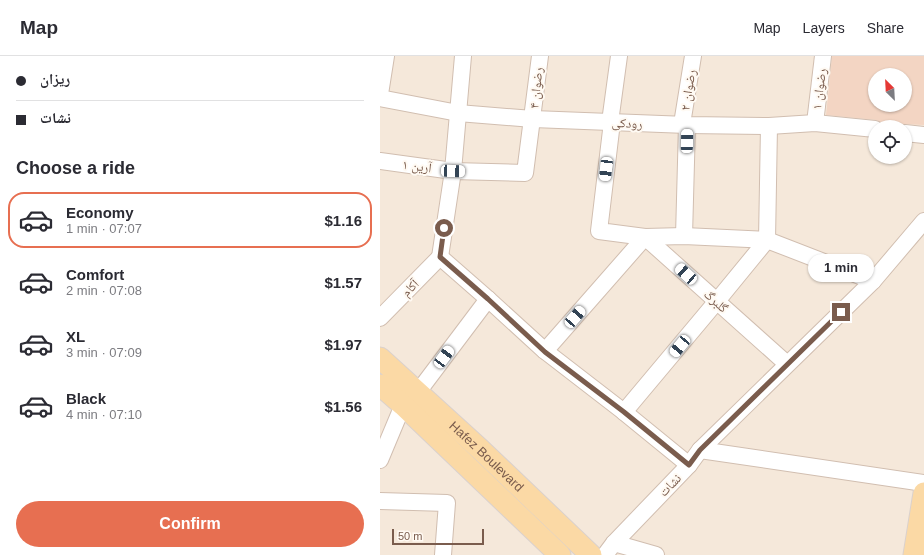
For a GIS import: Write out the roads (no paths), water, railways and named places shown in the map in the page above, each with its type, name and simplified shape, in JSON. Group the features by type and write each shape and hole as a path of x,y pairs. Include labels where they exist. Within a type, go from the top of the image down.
{"main road":[{"name":"Hafez Boulevard","path":"380,358 411,399 560,555"},
{"name":"Hafez Boulevard","path":"380,385 411,399 591,555"},
{"path":"914,555 924,493"}],"street":[{"path":"380,94 386,56"},
{"path":"463,56 453,171 440,257 545,352 624,412 689,465"},
{"name":"رضوان ۴","path":"526,173 540,56"},
{"path":"619,56 599,231 645,237 684,236 767,240 873,281"},
{"name":"رضوان ۲","path":"684,236 685,125 693,56"},
{"name":"رضوان ۱","path":"815,123 823,56"},
{"name":"رودکی","path":"380,98 458,113 533,119 629,124 685,125 769,126 815,123 868,129"},
{"path":"624,412 767,240 769,126"},
{"path":"912,134 924,135"},
{"name":"آرین ۱","path":"380,162 453,171 526,173"},
{"name":"نشات","path":"610,549 689,465 700,450 873,281 924,220"},
{"path":"545,352 645,237"},
{"name":"گلبرگ","path":"645,237 787,364"},
{"name":"آکام","path":"380,318 440,257"},
{"path":"380,460 411,399 488,299"},
{"path":"700,450 924,483"},
{"path":"380,501 447,503 443,555"},
{"path":"610,549 656,555"}]}
